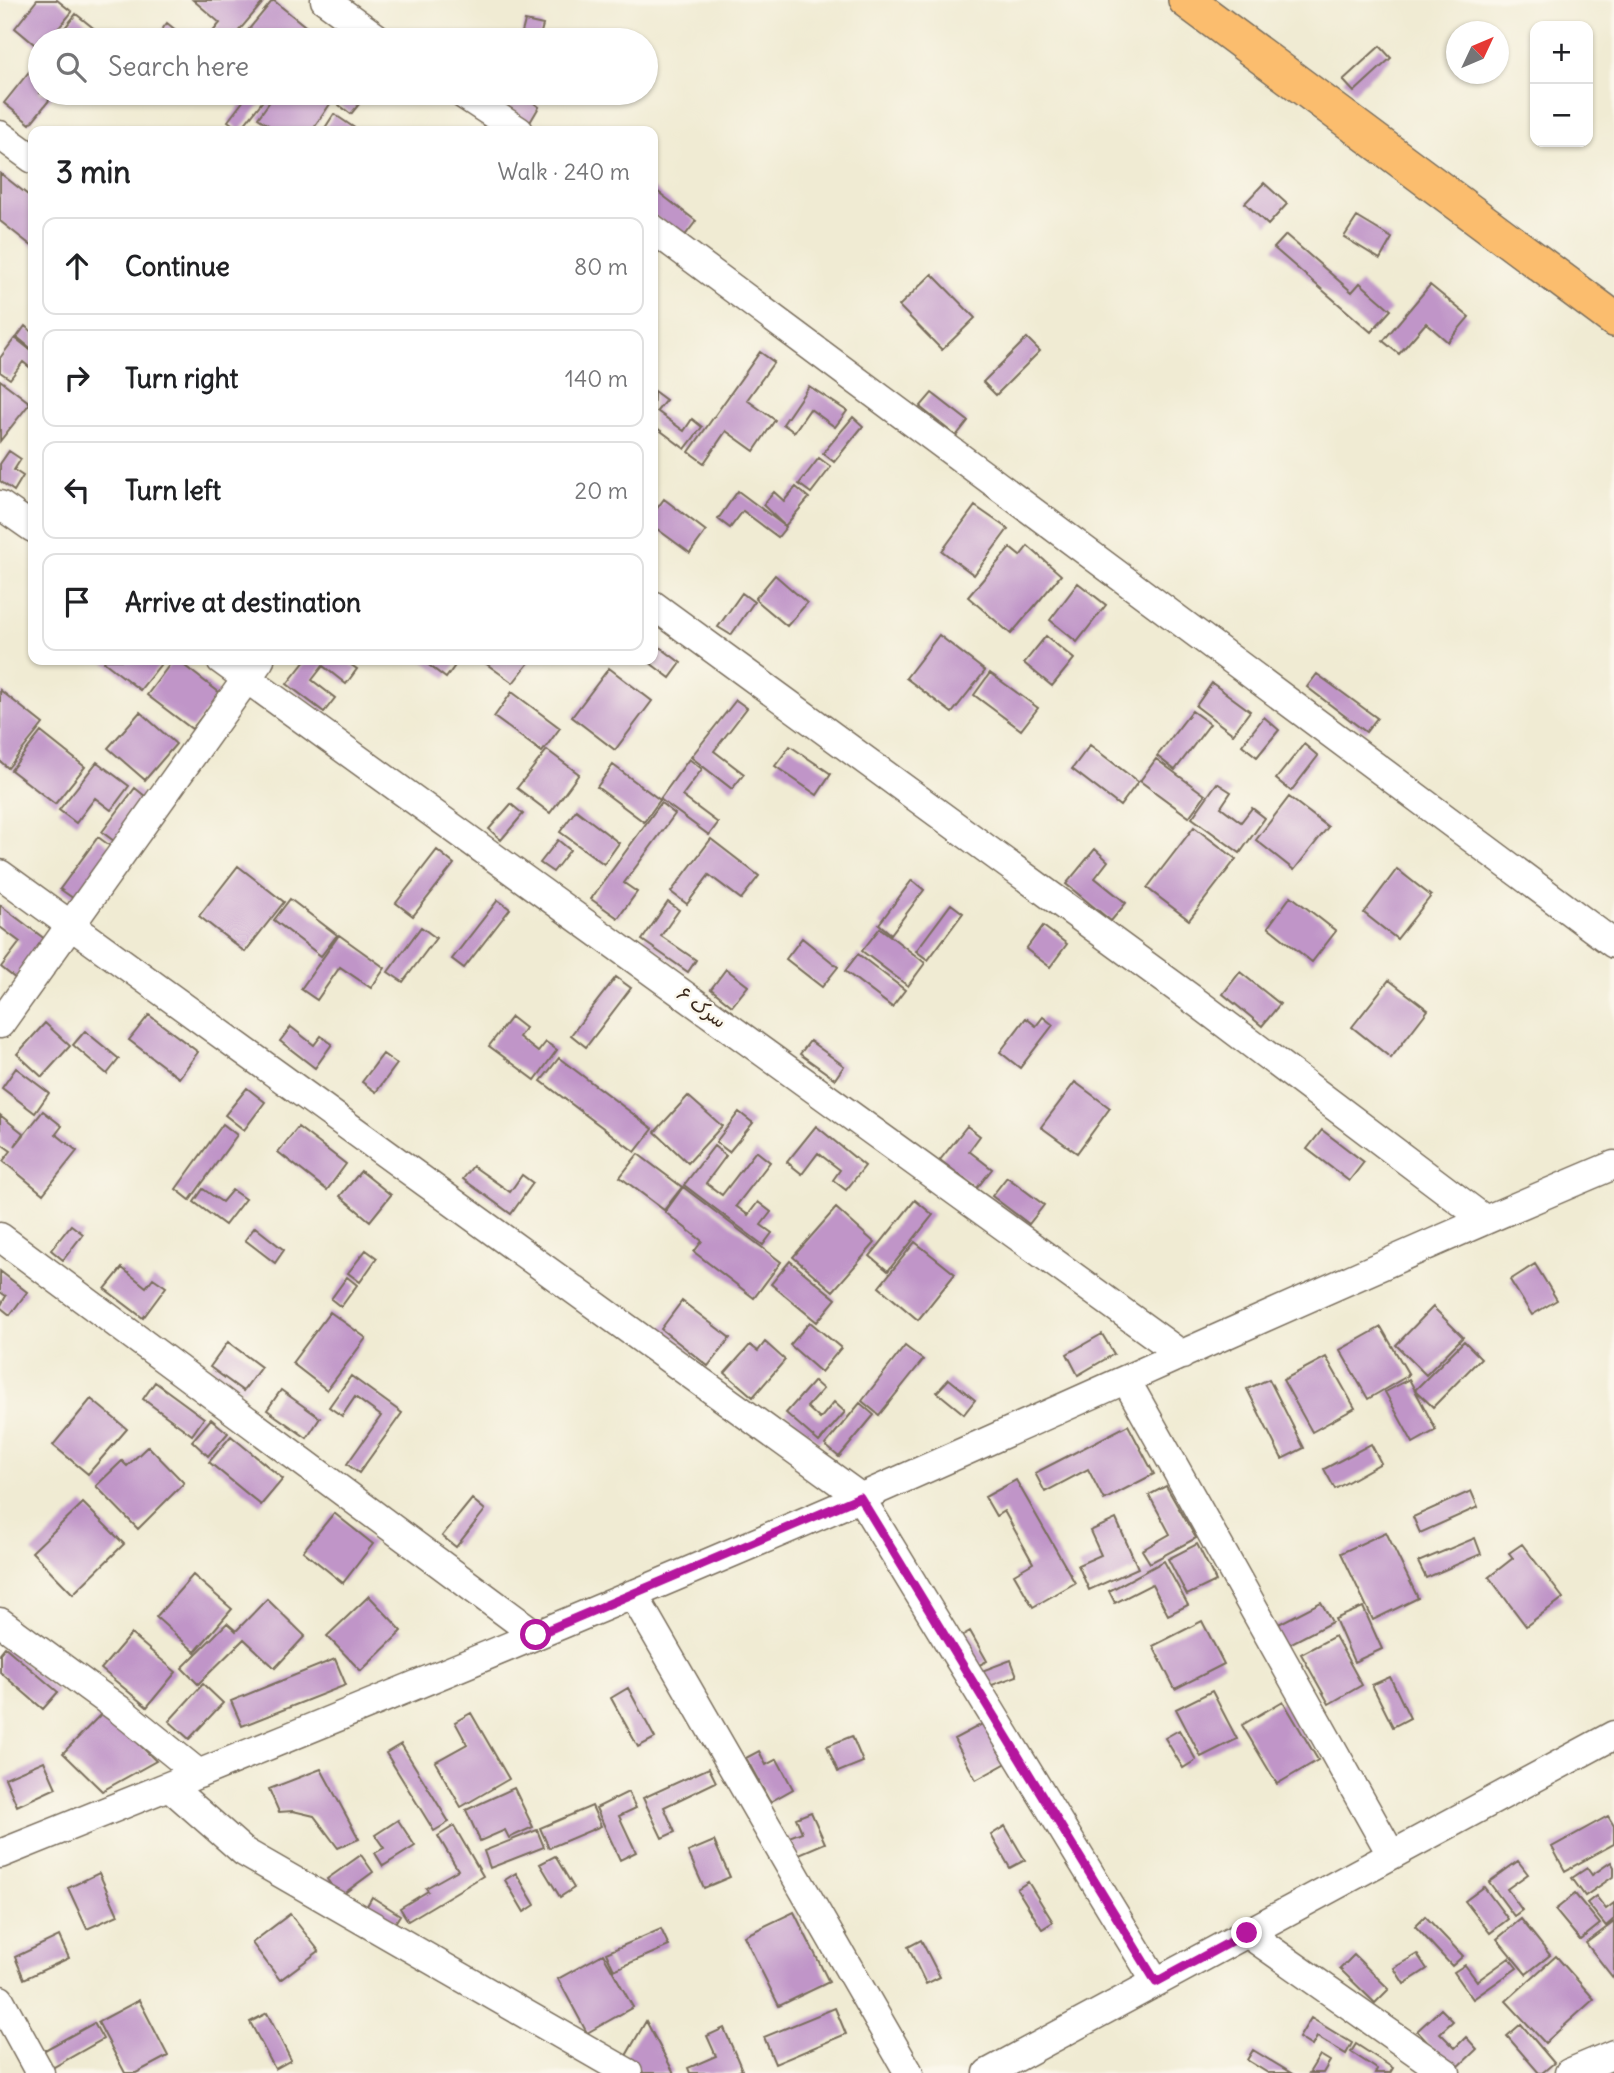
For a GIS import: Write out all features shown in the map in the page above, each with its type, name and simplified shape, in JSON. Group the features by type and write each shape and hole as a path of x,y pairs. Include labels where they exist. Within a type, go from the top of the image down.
{"main road":[{"path":"1186,0 1614,318"}],"street":[{"path":"325,0 364,28"},
{"path":"479,105 511,126"},
{"path":"0,135 28,155"},
{"path":"658,233 1614,944"},
{"path":"0,505 28,525"},
{"path":"658,609 1203,1007 1484,1219"},
{"path":"0,1024 253,669"},
{"name":"سرک ۶","path":"253,669 1182,1355"},
{"path":"0,874 860,1497 1156,1982"},
{"path":"0,1854 633,1594 1126,1380 1484,1219 1614,1165"},
{"path":"0,1237 536,1635"},
{"path":"1126,1380 1391,1854"},
{"path":"633,1594 909,2073"},
{"path":"0,1622 120,1710 199,1774"},
{"path":"988,2073 1614,1735"},
{"path":"169,1786 244,1852 628,2073"},
{"path":"1247,1933 1446,2073"},
{"path":"0,2000 40,2073"},
{"path":"1569,2073 1614,2054"}],"building":[{"path":"37,0 57,0 72,12 59,28 28,28 28,39 15,28"},
{"path":"193,0 265,0 241,28 216,28 220,23"},
{"path":"273,0 308,28 250,28"},
{"path":"76,14 93,28 65,28"},
{"path":"525,21 543,25 542,28 523,28"},
{"path":"1380,46 1391,58 1354,92 1343,80"},
{"path":"28,73 28,105 45,105 30,124 4,103"},
{"path":"240,105 260,105 243,126 235,126 228,121"},
{"path":"267,105 329,105 315,126 270,126 258,118"},
{"path":"339,105 358,105 351,114"},
{"path":"506,105 539,107 529,124"},
{"path":"334,114 352,126 326,126"},
{"path":"0,173 28,195 28,243 0,221"},
{"path":"1264,183 1287,204 1268,225 1245,203"},
{"path":"658,192 696,221 683,238 658,219"},
{"path":"1357,217 1392,238 1380,259 1344,237"},
{"path":"1286,235 1352,292 1360,283 1391,310 1371,332 1274,248"},
{"path":"932,274 975,318 942,350 899,306"},
{"path":"1430,285 1469,317 1448,342 1426,323 1399,354 1383,341"},
{"path":"25,326 28,329 28,346 17,337"},
{"path":"15,338 28,348 28,366 23,362 10,379 0,372 0,358"},
{"path":"1027,338 1040,351 996,395 983,382"},
{"path":"760,352 774,362 747,400 775,420 754,451 726,431 704,463 689,452"},
{"path":"0,380 28,401 28,406 0,441"},
{"path":"809,386 847,411 835,427 810,409 794,432 783,424"},
{"path":"932,393 968,421 956,436 920,407"},
{"path":"658,394 666,400 658,410"},
{"path":"658,412 684,431 692,419 702,427 685,449 658,429"},
{"path":"853,417 863,426 834,462 823,453"},
{"path":"9,451 21,459 14,470 23,476 14,491 0,481 0,464"},
{"path":"819,458 831,467 811,493 799,484"},
{"path":"796,487 809,498 785,526 763,505 774,492 784,501"},
{"path":"738,491 786,527 778,537 743,511 730,528 718,519"},
{"path":"664,499 706,531 690,553 658,530 658,507"},
{"path":"975,506 1008,529 974,575 942,551"},
{"path":"1028,546 1061,575 1011,634 968,597 1010,548 1020,556"},
{"path":"775,575 807,603 787,626 755,599"},
{"path":"1078,583 1106,605 1077,642 1050,620"},
{"path":"742,593 754,602 731,635 718,627"},
{"path":"939,635 985,671 952,713 906,678"},
{"path":"1046,636 1074,659 1052,686 1024,663"},
{"path":"658,646 681,663 670,678 653,665 658,665"},
{"path":"108,665 160,665 140,690"},
{"path":"169,665 184,665 220,693 192,729 147,695"},
{"path":"302,665 351,665 357,669 346,684 323,666 312,680 335,698 324,712 287,684"},
{"path":"429,665 455,665 446,678"},
{"path":"488,665 527,665 513,683"},
{"path":"609,668 652,701 615,750 572,717"},
{"path":"990,673 1038,708 1021,730 974,695"},
{"path":"1317,674 1377,718 1366,732 1307,687"},
{"path":"1212,683 1250,711 1233,734 1196,706"},
{"path":"0,690 43,724 8,768 0,761"},
{"path":"512,692 560,728 542,752 494,717"},
{"path":"736,700 747,708 714,751 744,774 732,789 691,757"},
{"path":"1192,711 1210,724 1175,770 1157,756"},
{"path":"140,712 176,744 145,780 108,748"},
{"path":"1264,717 1279,730 1257,757 1242,745"},
{"path":"41,732 85,767 55,804 11,770"},
{"path":"1304,744 1318,756 1291,791 1276,779"},
{"path":"1090,745 1138,782 1120,806 1072,769"},
{"path":"790,746 831,774 817,795 775,766"},
{"path":"547,750 579,774 550,813 517,788"},
{"path":"689,759 702,769 682,796 718,823 709,835 660,799"},
{"path":"1156,759 1205,795 1189,817 1140,781"},
{"path":"97,762 129,786 111,810 95,798 76,823 59,810"},
{"path":"613,765 660,800 644,822 597,787"},
{"path":"1217,783 1231,792 1221,807 1241,822 1252,808 1265,818 1240,853 1192,818"},
{"path":"135,788 151,801 118,844 102,832"},
{"path":"1289,797 1328,827 1294,870 1256,840"},
{"path":"661,803 675,814 624,883 637,892 618,918 591,899"},
{"path":"511,804 523,814 501,840 489,829"},
{"path":"576,810 619,843 604,864 560,832"},
{"path":"1194,827 1236,859 1189,920 1147,888"},
{"path":"98,837 117,851 80,903 60,889"},
{"path":"711,839 759,876 741,899 709,875 687,904 671,892"},
{"path":"558,840 570,850 553,872 540,863"},
{"path":"1095,849 1108,861 1095,878 1126,903 1111,921 1066,884"},
{"path":"437,850 454,864 413,916 396,903"},
{"path":"238,866 284,902 245,952 199,916"},
{"path":"1397,869 1431,896 1397,939 1364,913"},
{"path":"912,880 924,890 891,934 879,924"},
{"path":"1291,896 1336,931 1312,962 1268,927"},
{"path":"290,899 337,935 321,956 274,920"},
{"path":"498,900 510,909 464,968 452,959"},
{"path":"668,902 679,910 661,936 696,960 688,972 642,940"},
{"path":"951,904 963,913 928,960 916,951"},
{"path":"0,905 46,940 16,979 1,967 20,942 0,927"},
{"path":"1043,926 1067,944 1050,967 1026,949"},
{"path":"421,927 436,938 403,982 388,972"},
{"path":"880,928 925,963 908,986 862,951"},
{"path":"339,935 385,968 371,988 340,967 317,1000 301,989"},
{"path":"802,938 838,967 822,987 786,959"},
{"path":"858,954 905,990 892,1007 845,971"},
{"path":"726,969 748,986 732,1006 711,989"},
{"path":"1240,972 1280,1004 1262,1026 1223,994"},
{"path":"616,977 631,988 586,1047 571,1035"},
{"path":"1389,980 1428,1010 1391,1058 1352,1027"},
{"path":"149,1015 198,1052 179,1078 129,1040"},
{"path":"511,1017 525,1028 519,1037 538,1052 546,1042 557,1050 535,1080 489,1046"},
{"path":"1043,1017 1053,1025 1020,1068 1000,1052 1026,1018 1036,1026"},
{"path":"45,1023 70,1046 42,1077 17,1054"},
{"path":"291,1027 314,1045 321,1036 332,1044 315,1068 280,1041"},
{"path":"85,1031 119,1059 107,1074 73,1045"},
{"path":"810,1041 844,1066 835,1079 800,1054"},
{"path":"383,1054 397,1064 376,1092 362,1082"},
{"path":"559,1058 653,1129 635,1152 541,1081"},
{"path":"16,1068 49,1093 35,1113 2,1088"},
{"path":"1075,1082 1110,1108 1077,1153 1041,1127"},
{"path":"247,1088 265,1102 244,1130 225,1115"},
{"path":"688,1096 722,1126 688,1163 655,1132"},
{"path":"43,1111 62,1126 56,1134 77,1151 43,1194 3,1161 11,1151 0,1143 0,1115 23,1133 15,1146"},
{"path":"739,1112 753,1123 729,1152 716,1142"},
{"path":"223,1124 237,1135 190,1200 176,1189"},
{"path":"816,1126 865,1166 846,1190 833,1180 840,1170 818,1153 802,1174 787,1162"},
{"path":"967,1126 980,1136 969,1151 992,1169 977,1188 940,1160"},
{"path":"298,1127 346,1164 327,1190 278,1152"},
{"path":"1322,1130 1364,1162 1349,1181 1307,1149"},
{"path":"714,1146 726,1156 706,1183 722,1195 756,1151 770,1162 736,1206 748,1215 758,1202 771,1212 761,1225 772,1233 763,1245 684,1185"},
{"path":"638,1154 682,1187 664,1210 620,1177"},
{"path":"473,1166 510,1192 522,1175 533,1183 511,1214 463,1179"},
{"path":"361,1171 391,1195 370,1221 340,1196"},
{"path":"1007,1177 1044,1205 1029,1224 992,1196"},
{"path":"683,1187 781,1262 754,1298 694,1252 702,1241 665,1212"},
{"path":"203,1189 222,1202 232,1190 245,1199 225,1225 194,1202"},
{"path":"915,1200 933,1215 888,1271 870,1256"},
{"path":"836,1208 875,1243 833,1291 793,1257"},
{"path":"71,1225 83,1234 63,1260 51,1250"},
{"path":"255,1227 284,1250 275,1263 245,1240"},
{"path":"915,1242 955,1274 918,1320 879,1287"},
{"path":"366,1250 377,1258 360,1282 348,1273"},
{"path":"790,1261 836,1299 817,1322 771,1284"},
{"path":"1535,1264 1557,1300 1532,1315 1510,1280"},
{"path":"122,1268 146,1287 153,1278 166,1287 143,1318 105,1289"},
{"path":"0,1271 27,1292 10,1315 0,1307 6,1296 0,1292"},
{"path":"347,1277 357,1285 341,1307 331,1299"},
{"path":"682,1301 730,1338 708,1366 661,1329"},
{"path":"1433,1307 1463,1337 1426,1375 1396,1345"},
{"path":"330,1312 366,1338 327,1390 292,1363"},
{"path":"810,1322 841,1348 821,1372 790,1345"},
{"path":"1381,1327 1409,1375 1368,1399 1340,1350"},
{"path":"1102,1334 1114,1354 1078,1375 1067,1354"},
{"path":"1464,1341 1481,1358 1433,1407 1415,1390"},
{"path":"228,1342 261,1367 243,1391 210,1367"},
{"path":"765,1342 785,1360 753,1397 725,1373 750,1345 758,1351"},
{"path":"905,1346 923,1360 879,1415 862,1401"},
{"path":"1326,1357 1355,1408 1312,1432 1283,1380"},
{"path":"351,1376 402,1413 359,1473 347,1464 381,1416 355,1397 342,1416 329,1407"},
{"path":"949,1379 975,1400 964,1414 937,1392"},
{"path":"1269,1379 1304,1448 1282,1459 1247,1389"},
{"path":"1409,1379 1436,1430 1413,1443 1385,1392"},
{"path":"814,1381 823,1389 807,1407 820,1419 834,1402 845,1412 819,1442 786,1413"},
{"path":"155,1382 204,1418 192,1435 143,1399"},
{"path":"281,1390 320,1418 307,1438 267,1410"},
{"path":"91,1399 127,1429 88,1474 53,1445"},
{"path":"860,1403 874,1415 839,1457 825,1445"},
{"path":"211,1419 228,1433 208,1456 192,1441"},
{"path":"1128,1425 1154,1474 1104,1500 1088,1469 1045,1492 1035,1473"},
{"path":"231,1436 283,1479 261,1505 209,1462"},
{"path":"1371,1444 1381,1463 1335,1489 1324,1469"},
{"path":"148,1446 184,1483 138,1529 96,1486 122,1461 127,1466"},
{"path":"1016,1480 1075,1583 1033,1607 1014,1574 1033,1563 1004,1511 996,1516 985,1497"},
{"path":"1166,1486 1196,1538 1150,1563 1142,1550 1170,1534 1149,1495"},
{"path":"1471,1491 1478,1507 1420,1533 1413,1517"},
{"path":"472,1499 485,1510 456,1547 442,1536"},
{"path":"83,1503 124,1544 73,1594 32,1552"},
{"path":"334,1513 373,1544 343,1583 303,1551"},
{"path":"1116,1519 1138,1568 1089,1590 1078,1565 1101,1555 1090,1531"},
{"path":"1386,1532 1418,1598 1373,1620 1341,1553"},
{"path":"1475,1538 1481,1554 1426,1578 1418,1562"},
{"path":"1197,1544 1216,1581 1187,1595 1168,1559"},
{"path":"1522,1544 1563,1598 1526,1626 1489,1577 1513,1558 1509,1553"},
{"path":"1164,1561 1188,1605 1168,1615 1152,1584 1115,1603 1109,1591"},
{"path":"193,1575 232,1609 195,1652 156,1617"},
{"path":"369,1596 402,1631 361,1671 327,1636"},
{"path":"267,1599 305,1636 275,1668 244,1639 198,1684 182,1668 227,1623 236,1631"},
{"path":"1321,1602 1332,1622 1280,1649 1269,1629"},
{"path":"1363,1607 1382,1649 1354,1662 1335,1619"},
{"path":"1202,1621 1224,1664 1175,1689 1153,1646"},
{"path":"970,1631 987,1661 974,1668 956,1639"},
{"path":"131,1634 176,1672 147,1707 101,1669"},
{"path":"1335,1636 1362,1685 1329,1704 1301,1654"},
{"path":"5,1647 58,1692 43,1709 0,1672 0,1653"},
{"path":"335,1659 346,1685 242,1726 231,1701"},
{"path":"1011,1660 1017,1676 984,1688 979,1672"},
{"path":"1390,1677 1410,1718 1393,1727 1372,1685"},
{"path":"203,1684 223,1703 189,1739 169,1721"},
{"path":"628,1688 655,1738 638,1747 611,1698"},
{"path":"1212,1691 1237,1739 1201,1757 1176,1709"},
{"path":"1283,1701 1318,1760 1277,1784 1242,1725"},
{"path":"105,1710 156,1761 102,1791 63,1753"},
{"path":"471,1713 509,1779 461,1807 435,1762 467,1744 455,1722"},
{"path":"988,1721 1010,1761 976,1780 954,1739"},
{"path":"1179,1730 1196,1760 1183,1768 1165,1738"},
{"path":"852,1736 863,1762 838,1772 827,1746"},
{"path":"401,1744 449,1822 434,1831 386,1753"},
{"path":"759,1751 766,1765 777,1759 793,1789 770,1802 746,1758"},
{"path":"44,1761 56,1788 17,1806 5,1778"},
{"path":"709,1768 716,1782 664,1807 675,1832 662,1838 643,1798"},
{"path":"321,1769 359,1839 338,1848 314,1816 293,1811 279,1812 269,1789"},
{"path":"514,1788 533,1827 509,1838 505,1830 480,1841 466,1810"},
{"path":"628,1792 636,1808 619,1816 636,1852 620,1860 596,1808"},
{"path":"592,1806 601,1826 549,1848 540,1828"},
{"path":"811,1812 825,1843 797,1855 789,1837 802,1832 796,1818"},
{"path":"1608,1816 1614,1826 1614,1844 1565,1871 1552,1847"},
{"path":"398,1820 415,1846 383,1866 375,1853 384,1848 375,1835"},
{"path":"454,1826 483,1876 408,1921 400,1908 428,1891 426,1888 458,1870 438,1836"},
{"path":"1005,1826 1025,1860 1010,1868 991,1835"},
{"path":"537,1830 544,1847 490,1868 484,1851"},
{"path":"714,1841 730,1877 704,1888 688,1852"},
{"path":"361,1855 373,1872 339,1897 327,1879"},
{"path":"555,1856 574,1888 560,1897 540,1864"},
{"path":"1518,1861 1528,1874 1507,1889 1522,1910 1514,1916 1489,1882"},
{"path":"1611,1862 1614,1876 1585,1896 1572,1878 1587,1868 1592,1875"},
{"path":"99,1873 118,1915 87,1929 68,1888"},
{"path":"516,1873 535,1905 524,1912 505,1880"},
{"path":"1028,1882 1053,1922 1042,1929 1017,1889"},
{"path":"1484,1887 1508,1919 1490,1933 1465,1901"},
{"path":"1575,1894 1600,1924 1580,1940 1555,1910"},
{"path":"1596,1896 1606,1909 1614,1903 1614,1919 1606,1926 1587,1903"},
{"path":"372,1897 400,1915 392,1928 364,1911"},
{"path":"794,1912 829,1982 779,2006 744,1936"},
{"path":"290,1914 319,1951 280,1980 252,1943"},
{"path":"1425,1916 1463,1956 1452,1966 1415,1926"},
{"path":"1521,1919 1550,1955 1526,1974 1497,1939"},
{"path":"1614,1922 1614,1979 1586,1943"},
{"path":"661,1929 669,1946 614,1970 606,1953"},
{"path":"59,1936 69,1958 24,1979 15,1957"},
{"path":"921,1940 940,1977 926,1984 908,1947"},
{"path":"603,1954 633,2007 587,2033 558,1979"},
{"path":"1417,1954 1427,1969 1404,1984 1394,1968"},
{"path":"1354,1955 1389,1989 1375,2003 1340,1969"},
{"path":"1556,1956 1594,1999 1545,2043 1506,2001"},
{"path":"1509,1958 1517,1968 1473,1999 1454,1972 1465,1965 1477,1981"},
{"path":"139,2000 168,2056 136,2073 125,2073 98,2022"},
{"path":"835,2008 846,2034 775,2064 764,2037"},
{"path":"1441,2009 1453,2021 1440,2033 1455,2048 1466,2037 1477,2049 1454,2071 1417,2031"},
{"path":"267,2013 291,2060 275,2069 250,2022"},
{"path":"1311,2018 1352,2043 1346,2054 1317,2037 1312,2046 1299,2038"},
{"path":"646,2021 674,2073 644,2073 623,2061"},
{"path":"94,2023 103,2039 52,2068 43,2051"},
{"path":"1521,2024 1554,2063 1542,2073 1539,2073 1507,2036"},
{"path":"724,2028 742,2070 735,2073 690,2073 688,2068 716,2056 707,2036"},
{"path":"1356,2044 1393,2068 1390,2073 1375,2073 1377,2069 1351,2052"},
{"path":"1253,2050 1291,2073 1268,2073 1247,2060"},
{"path":"1320,2055 1330,2061 1323,2073 1309,2073"}],"route":[{"path":"536,1635 860,1497 1156,1982 1247,1933"}]}
